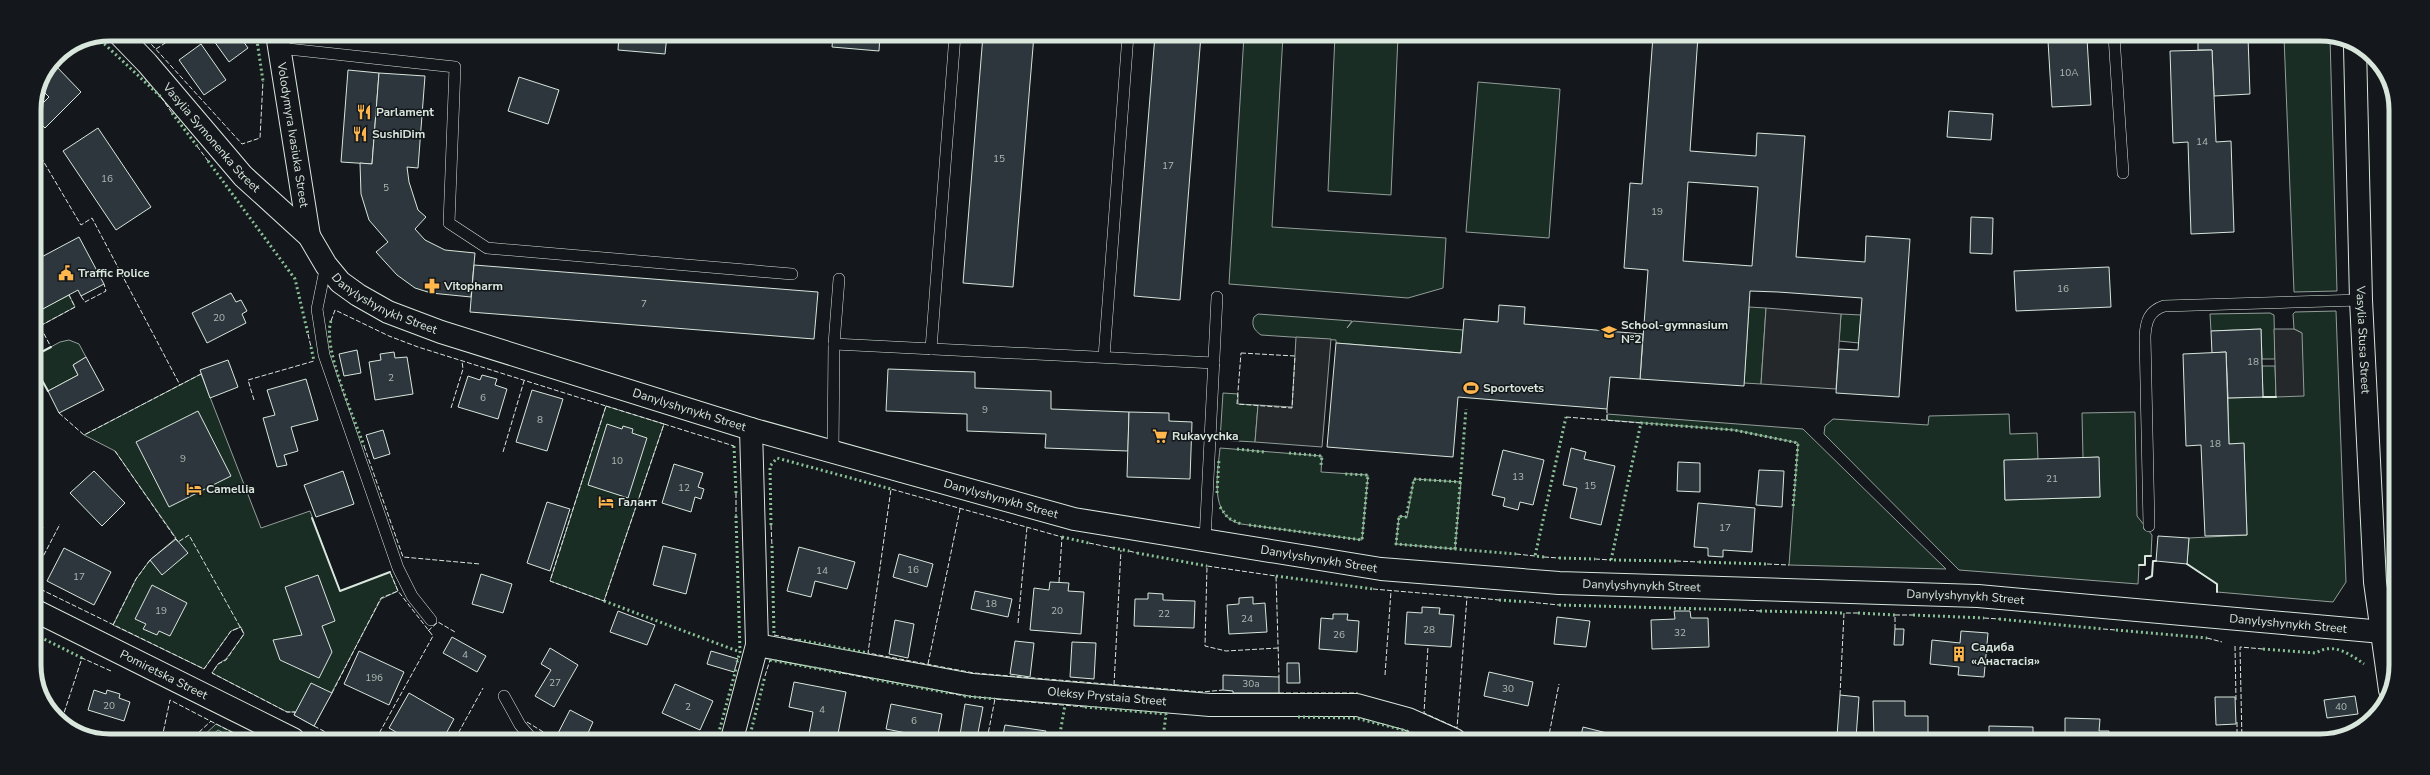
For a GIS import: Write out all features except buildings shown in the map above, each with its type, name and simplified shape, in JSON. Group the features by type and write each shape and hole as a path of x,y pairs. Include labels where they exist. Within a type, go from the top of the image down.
{"street":[{"name":"Vasylia Symonenka Street","path":"126,41 147,63 243,176 309,236"},
{"name":"Volodymyra Ivasiuka Street","path":"278,41 309,236"},
{"name":"Vasylia Stusa Street","path":"2356,52 2361,300 2375,582 2387,632 2389,667"},
{"name":"Danylyshynykh Street","path":"309,236 326,265 340,282 358,295 388,312 441,332 751,429 1074,519 1381,568 1559,583 1978,596 2387,632"},
{"path":"733,734 757,645 751,429"},
{"name":"Pomiretska Street","path":"41,613 283,734"},
{"name":"Oleksy Prystaia Street","path":"757,645 972,685 1210,705 1356,706 1408,719 1442,734"}],"lane":[{"path":"278,41 455,67 449,223 487,248 792,274"},
{"path":"930,349 954,41"},
{"path":"1104,357 1128,41"},
{"path":"2114,41 2123,173"},
{"path":"326,265 317,309 324,355 398,568 412,596 431,620"},
{"path":"833,452 834,344 839,278"},
{"path":"1205,540 1217,297"},
{"path":"2149,526 2145,336 2147,320 2152,312 2164,306 2361,300"},
{"path":"834,344 1214,363"},
{"path":"504,696 520,726 527,734"}],"green space":[{"path":"1244,41 1283,41 1272,227 1446,238 1443,288 1408,298 1229,284"},
{"path":"1335,41 1398,41 1391,195 1328,191"},
{"path":"2284,41 2330,42 2337,291 2294,292"},
{"path":"1478,82 1560,89 1549,238 1466,232"},
{"path":"69,295 75,307 41,325 41,309"},
{"path":"1749,307 1766,308 1761,384 1744,383"},
{"path":"2336,311 2346,582 2333,602 2217,592 2217,584 2187,564 2189,538 2247,535 2244,444 2229,444 2228,398 2263,397 2262,366 2275,366 2276,396 2302,333 2294,329 2293,314 2295,312"},
{"path":"2270,313 2274,315 2275,359 2262,359 2261,329 2211,331 2210,314"},
{"path":"1258,314 1352,321 1347,328 1353,321 1463,330 1461,353 1336,343 1336,340 1261,335 1253,325 1254,317"},
{"path":"1841,314 1861,315 1859,343 1839,341"},
{"path":"69,340 79,344 86,357 73,365 78,375 48,391 41,378 41,352 60,342"},
{"path":"201,374 261,528 310,511 340,591 390,572 398,591 381,599 314,726 294,715 295,712 287,712 212,673 218,664 226,659 244,634 241,627 231,631 204,669 113,625 136,579 150,560 176,538 115,451 84,435"},
{"path":"1223,393 1238,394 1238,404 1258,405 1255,442 1220,440"},
{"name":"Галант","path":"606,406 664,424 604,601 550,581"},
{"path":"2135,412 2137,516 2152,535 2151,556 2145,556 2145,565 2139,565 2138,584 1959,570 1824,434 1825,426 1833,419 1928,425 1929,416 2009,414 2010,434 2037,433 2038,459 2004,461 2005,500 2100,497 2098,457 2083,458 2082,413"},
{"path":"1607,414 1803,429 1946,569 1789,565 1798,443 1734,430 1607,420"},
{"path":"1220,448 1322,456 1321,472 1368,475 1362,540 1241,524 1231,520 1224,513 1219,503 1217,492"},
{"path":"1414,479 1461,482 1455,549 1396,544 1399,516 1407,517"},
{"path":"216,724 237,734 225,734 218,730 214,734 205,734"}],"shaded area":[{"path":"1766,308 1841,314 1836,389 1761,384"},
{"path":"2274,329 2294,329 2302,333 2304,396 2276,397"},
{"path":"1296,337 1331,339 1322,447 1255,442 1258,405 1292,407"}],"hedge":[{"path":"257,41 263,81"},
{"path":"102,42 161,97"},
{"path":"172,113 197,146"},
{"path":"208,161 295,279 308,334"},
{"path":"331,321 329,333 335,365 340,383 364,446"},
{"path":"311,347 314,361"},
{"path":"1455,549 1466,409"},
{"path":"1544,557 1535,556 1566,417"},
{"path":"1676,561 1611,560 1641,423 1734,430 1798,443 1793,508"},
{"path":"734,446 736,493"},
{"path":"1237,449 1264,452"},
{"path":"1289,453 1322,456 1321,465"},
{"path":"771,525 770,466 777,458 891,489"},
{"path":"1217,493 1219,459"},
{"path":"1249,525 1362,540 1368,475 1345,474"},
{"path":"1461,482 1414,479 1406,517 1399,516 1396,544 1516,554"},
{"path":"1220,507 1228,518 1241,524"},
{"path":"736,516 740,652 737,662"},
{"path":"1062,537 1089,543"},
{"path":"772,546 774,635"},
{"path":"1113,548 1129,551"},
{"path":"1137,553 1207,566"},
{"path":"1559,558 1595,559"},
{"path":"1699,562 1767,564"},
{"path":"1276,576 1373,589"},
{"path":"1499,600 1529,602"},
{"path":"604,601 740,652"},
{"path":"1559,605 1742,610"},
{"path":"1760,611 1844,613"},
{"path":"1858,613 1895,615"},
{"path":"1913,615 1984,618"},
{"path":"1999,619 2103,629"},
{"path":"2116,630 2207,638"},
{"path":"41,638 82,658"},
{"path":"799,640 868,653"},
{"path":"2263,649 2316,653 2322,650 2335,649 2347,653 2364,664"},
{"path":"770,660 842,673"},
{"path":"718,734 736,669"},
{"path":"750,734 765,676"},
{"path":"872,679 949,693"},
{"path":"964,696 995,699"},
{"path":"1060,734 1065,705"},
{"path":"1085,707 1166,714 1164,734"},
{"path":"1298,717 1356,718 1414,734"}],"fence":[{"path":"148,41 242,144 260,138 263,81"},
{"path":"156,49 168,41"},
{"path":"161,97 172,113"},
{"path":"197,146 208,161"},
{"path":"41,160 81,225 92,218 180,385"},
{"path":"81,296 85,302 106,291 104,284"},
{"path":"41,325 75,307 69,295"},
{"path":"331,321 335,310 389,336 418,347 606,406"},
{"path":"41,328 51,347"},
{"path":"308,334 311,347"},
{"path":"1241,353 1295,356 1292,408 1237,404 1241,353"},
{"path":"254,400 248,380 314,361"},
{"path":"451,408 463,369 462,361"},
{"path":"59,413 84,435 201,374"},
{"path":"503,452 524,381"},
{"path":"606,406 664,424 604,601 550,581 606,406"},
{"path":"1607,409 1607,420"},
{"path":"1566,417 1641,423"},
{"path":"664,424 734,446"},
{"path":"364,446 403,557 480,564"},
{"path":"115,451 178,542 189,535 244,634 226,660 218,664 212,673 287,712 296,712"},
{"path":"1059,582 1062,537 891,489 868,653 974,673 1202,692 1223,690"},
{"path":"736,493 736,516"},
{"path":"928,664 960,509"},
{"path":"41,561 60,524"},
{"path":"771,525 772,546"},
{"path":"1018,623 1027,527"},
{"path":"1089,543 1113,548"},
{"path":"1114,685 1121,550"},
{"path":"1129,551 1137,553"},
{"path":"1516,554 1535,556"},
{"path":"1544,557 1559,558"},
{"path":"1595,559 1611,560"},
{"path":"113,625 136,579 150,560"},
{"path":"1676,561 1699,562"},
{"path":"1767,564 1789,565"},
{"path":"1278,648 1226,651 1205,646 1207,566 1276,576 1279,677"},
{"path":"379,734 433,636 398,591 390,572"},
{"path":"41,589 204,669 231,631 241,627"},
{"path":"1373,589 1467,597 1457,728 1424,713 1428,646"},
{"path":"332,693 381,598 398,591"},
{"path":"1385,675 1391,591"},
{"path":"1467,597 1499,600"},
{"path":"1529,602 1559,605"},
{"path":"1742,610 1760,611"},
{"path":"1840,695 1844,613 1858,613"},
{"path":"1895,629 1895,615 1913,615"},
{"path":"1984,618 1999,619"},
{"path":"428,631 438,622 455,632"},
{"path":"2103,629 2116,630"},
{"path":"774,635 799,640"},
{"path":"2207,638 2222,642"},
{"path":"2235,646 2236,700"},
{"path":"2242,734 2240,647 2263,649"},
{"path":"63,716 82,658 111,671"},
{"path":"765,676 770,660"},
{"path":"842,673 872,679"},
{"path":"1549,734 1559,684"},
{"path":"458,734 483,688"},
{"path":"949,693 964,696"},
{"path":"1279,693 1358,693"},
{"path":"988,734 995,699 1085,707"},
{"path":"163,734 170,700 235,734"},
{"path":"197,734 211,721"},
{"path":"527,722 544,734"},
{"path":"2237,722 2237,734"},
{"path":"314,726 329,734"}],"wall":[{"path":"41,352 51,347"},
{"path":"41,378 48,391"},
{"path":"2263,397 2276,397"},
{"path":"312,518 340,591 390,572"},
{"path":"2139,565 2145,565 2145,556 2151,556"},
{"path":"2146,579 2152,576 2153,561 2156,561"},
{"path":"2187,564 2217,584 2217,592"}],"place":[{"name":"Parlament","path":"364,112"},
{"name":"SushiDim","path":"360,134"},
{"name":"Traffic Police","path":"66,273"},
{"name":"Vitopharm","path":"432,286"},
{"name":"School-gymnasium №2","path":"1609,332"},
{"name":"Sportovets","path":"1471,388"},
{"name":"Rukavychka","path":"1160,436"},
{"name":"Camellia","path":"194,489"},
{"name":"Галант","path":"606,502"},
{"name":"Садиба «Анастасія»","path":"1959,654"}]}
